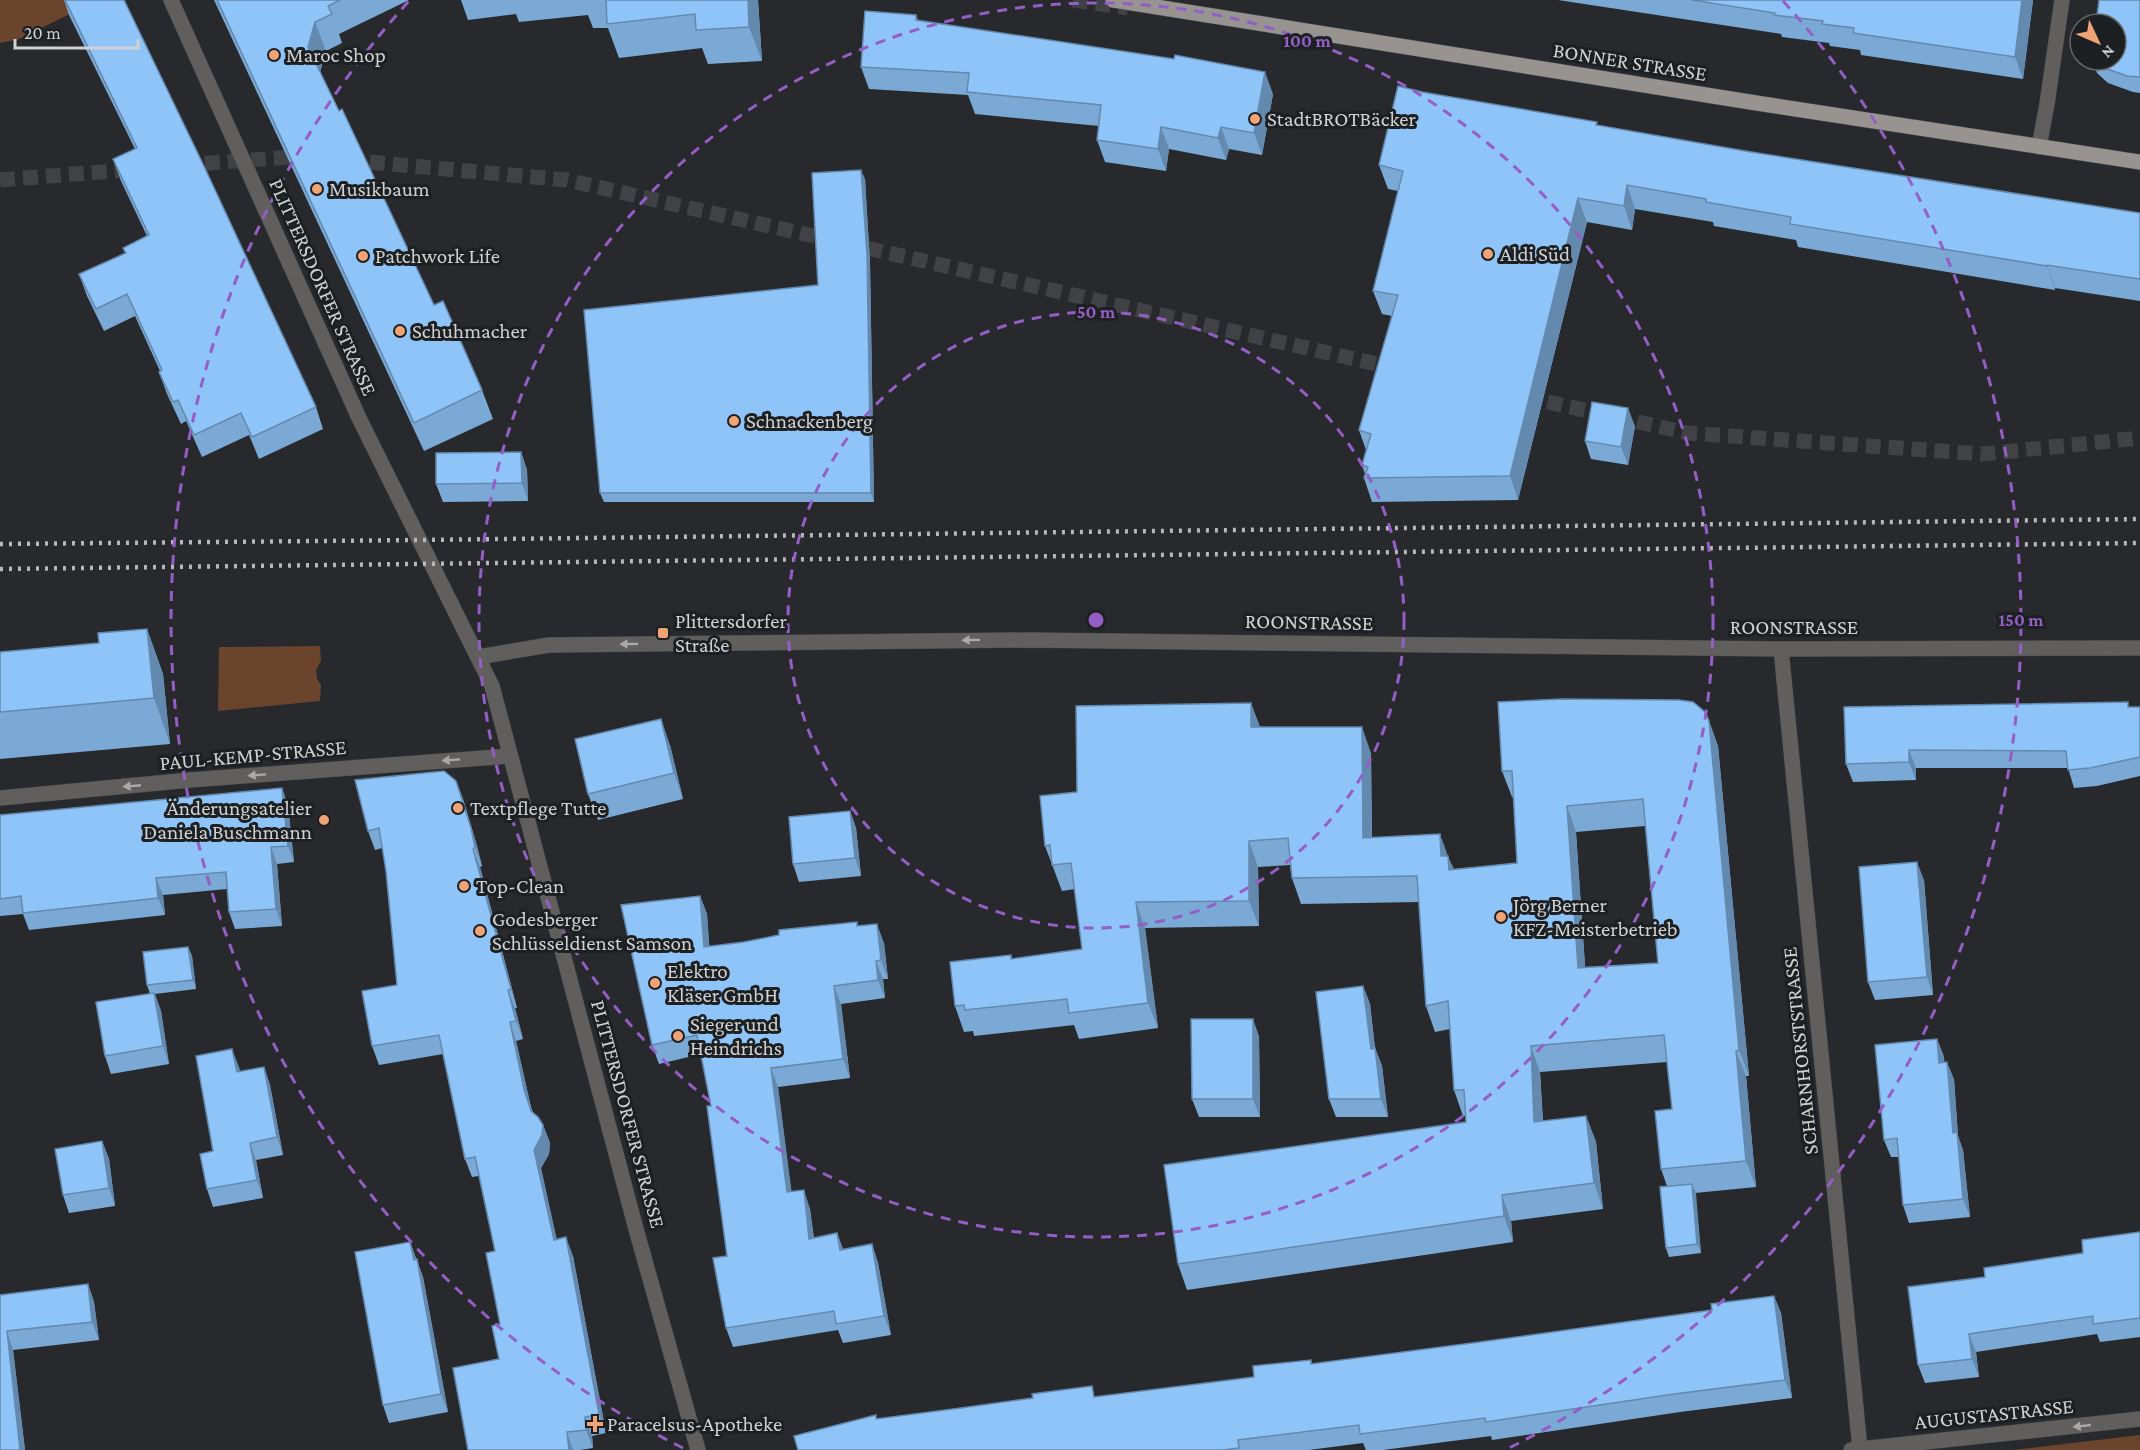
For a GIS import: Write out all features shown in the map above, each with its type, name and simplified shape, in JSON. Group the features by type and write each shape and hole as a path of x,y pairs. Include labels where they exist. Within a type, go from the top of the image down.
{"main road":[{"name":"BONNER STRASSE","path":"1113,0 2140,162"}],"street":[{"name":"PLITTERSDORFER STRASSE","path":"171,0 359,418 492,686 636,1229 698,1450"},
{"path":"2039,147 2062,0"},
{"name":"ROONSTRASSE","path":"478,657 549,645 1029,640 1781,649 2140,648"},
{"name":"SCHARNHORSTSTRASSE","path":"1781,649 1856,1449"},
{"name":"PAUL-KEMP-STRASSE","path":"0,798 190,780 510,756"},
{"name":"AUGUSTASTRASSE","path":"1856,1449 2140,1419"}],"shaded area":[{"path":"0,0 98,0 19,39 0,43"},
{"path":"320,646 321,661 316,670 317,679 321,685 320,701 218,711 219,647"},
{"path":"2140,1435 2140,1450 2013,1450"}],"building":[{"path":"65,0 124,0 316,407 252,437 241,413 194,435 178,400 173,402 159,372 162,370 127,294 96,309 79,274 126,253 123,248 149,235 113,159 137,148"},
{"path":"217,0 340,0 328,6 332,14 315,22 308,47 339,111 342,109 434,305 443,301 482,390 414,423"},
{"path":"606,0 748,0 749,27 696,30 695,14 607,24"},
{"path":"1692,0 2022,0 2015,57 1853,33 1854,28 1822,24 1823,21 1774,15 1775,13"},
{"path":"2099,0 2140,0 2140,77 2116,72 2128,72 2128,12 2098,12"},
{"path":"865,11 916,15 916,20 1174,59 1175,55 1265,72 1254,133 1221,127 1218,138 1161,127 1158,149 1097,140 1101,105 967,92 969,73 861,67"},
{"path":"1398,86 1597,122 1596,125 1751,152 2140,213 2140,279 1790,224 1791,217 1627,185 1624,206 1578,198 1510,476 1364,478 1368,467 1362,465 1371,434 1359,430 1398,295 1373,291 1403,171 1379,165"},
{"name":"Schnackenberg","path":"861,170 867,254 871,493 600,493 584,310 818,285 812,173"},
{"path":"1592,402 1628,408 1621,447 1585,441"},
{"path":"521,452 522,483 436,484 436,453"},
{"path":"147,629 154,698 0,712 0,652 99,643 98,633"},
{"path":"1562,699 1679,700 1693,702 1705,712 1709,721 1739,1050 1736,1051 1746,1161 1661,1169 1655,1111 1672,1109 1664,1035 1531,1046 1534,1122 1586,1116 1594,1183 1502,1195 1504,1216 1178,1264 1164,1165 1466,1122 1464,1090 1454,1090 1448,1001 1426,1006 1417,876 1292,878 1288,838 1249,841 1249,901 1136,902 1148,1003 1069,1013 1067,999 965,1010 964,1005 955,1006 950,962 1011,955 1011,959 1082,949 1071,863 1052,865 1050,845 1045,846 1040,796 1077,792 1076,706 1251,703 1251,727 1362,727 1363,838 1440,834 1441,856 1448,856 1449,870 1517,863 1512,771 1502,771 1498,702","holes":["1643,799 1658,963 1578,968 1567,806"]},
{"path":"2128,702 2128,707 2140,707 2140,757 2090,768 2068,770 2066,751 1909,750 1909,762 1846,764 1844,707"},
{"path":"661,719 674,773 588,794 575,739"},
{"path":"444,771 456,781 471,828 475,847 473,849 511,989 508,990 516,1021 510,1022 524,1089 531,1111 543,1125 542,1135 534,1150 554,1240 566,1237 599,1414 585,1417 586,1430 567,1432 569,1450 468,1450 453,1368 499,1359 492,1326 500,1324 486,1253 495,1251 475,1157 465,1159 439,1035 372,1046 362,991 397,985 386,871 379,828 368,831 355,780"},
{"path":"282,788 288,846 271,847 276,909 229,912 226,872 156,878 158,898 23,913 21,896 0,899 0,815"},
{"path":"850,811 855,858 793,864 789,817"},
{"path":"1917,862 1927,977 1868,982 1859,867"},
{"path":"700,896 704,947 779,935 779,930 857,922 857,926 877,924 881,960 876,961 878,980 834,986 843,1059 771,1068 787,1192 804,1190 809,1239 837,1233 840,1250 872,1244 884,1316 836,1324 834,1311 726,1328 713,1258 727,1256 707,1106 711,1106 697,1035 652,1045 621,905"},
{"path":"188,947 193,980 147,985 143,952"},
{"path":"1363,986 1371,1049 1375,1048 1381,1099 1329,1099 1316,992"},
{"path":"154,993 163,1046 105,1056 96,1002"},
{"path":"1191,1019 1253,1019 1253,1099 1192,1099"},
{"path":"1937,1039 1939,1063 1947,1062 1953,1133 1957,1132 1963,1199 1903,1205 1897,1138 1884,1140 1875,1045"},
{"path":"232,1049 237,1072 264,1067 277,1137 250,1143 257,1180 207,1189 200,1154 213,1151 196,1056"},
{"path":"102,1141 109,1188 63,1195 55,1149"},
{"path":"1692,1184 1697,1244 1666,1248 1660,1187"},
{"path":"2140,1232 2140,1318 2093,1324 2093,1316 1969,1334 1972,1359 1918,1365 1908,1287 1985,1277 1984,1268 2083,1253 2082,1240"},
{"path":"410,1242 414,1260 417,1259 441,1394 383,1405 355,1252"},
{"path":"88,1284 92,1322 7,1331 20,1450 0,1450 0,1295"},
{"path":"1774,1296 1785,1380 1486,1422 1485,1418 1360,1434 1359,1425 1238,1440 1239,1448 1223,1450 798,1450 794,1436 876,1415 876,1419 961,1408 1033,1398 1032,1394 1092,1386 1094,1397 1254,1377 1253,1366 1311,1360 1311,1364 1480,1342 1712,1310 1711,1304"}],"tunnel":[{"path":"1073,0 1128,8"},
{"path":"182,165 305,156"},
{"path":"347,160 567,180 1399,369"},
{"path":"0,180 138,169"},
{"path":"1525,397 1688,433 1983,454 2140,438"}],"railway":[{"path":"0,544 2140,519"},
{"path":"0,569 2140,543"}],"place":[{"name":"Maroc Shop","path":"274,55"},
{"name":"StadtBROTBäcker","path":"1255,119"},
{"name":"Musikbaum","path":"317,189"},
{"name":"Aldi Süd","path":"1488,254"},
{"name":"Patchwork Life","path":"363,256"},
{"name":"Schuhmacher","path":"400,331"},
{"name":"Schnackenberg","path":"734,421"},
{"name":"Plittersdorfer Straße","path":"663,633"},
{"name":"Textpflege Tutte","path":"458,808"},
{"name":"Änderungsatelier Daniela Buschmann","path":"324,820"},
{"name":"Top-Clean","path":"464,886"},
{"name":"Jörg Berner KFZ-Meisterbetrieb","path":"1501,917"},
{"name":"Godesberger Schlüsseldienst Samson","path":"480,931"},
{"name":"Elektro Kläser GmbH","path":"655,983"},
{"name":"Sieger und Heindrichs","path":"678,1036"},
{"name":"Paracelsus-Apotheke","path":"595,1424"}]}
